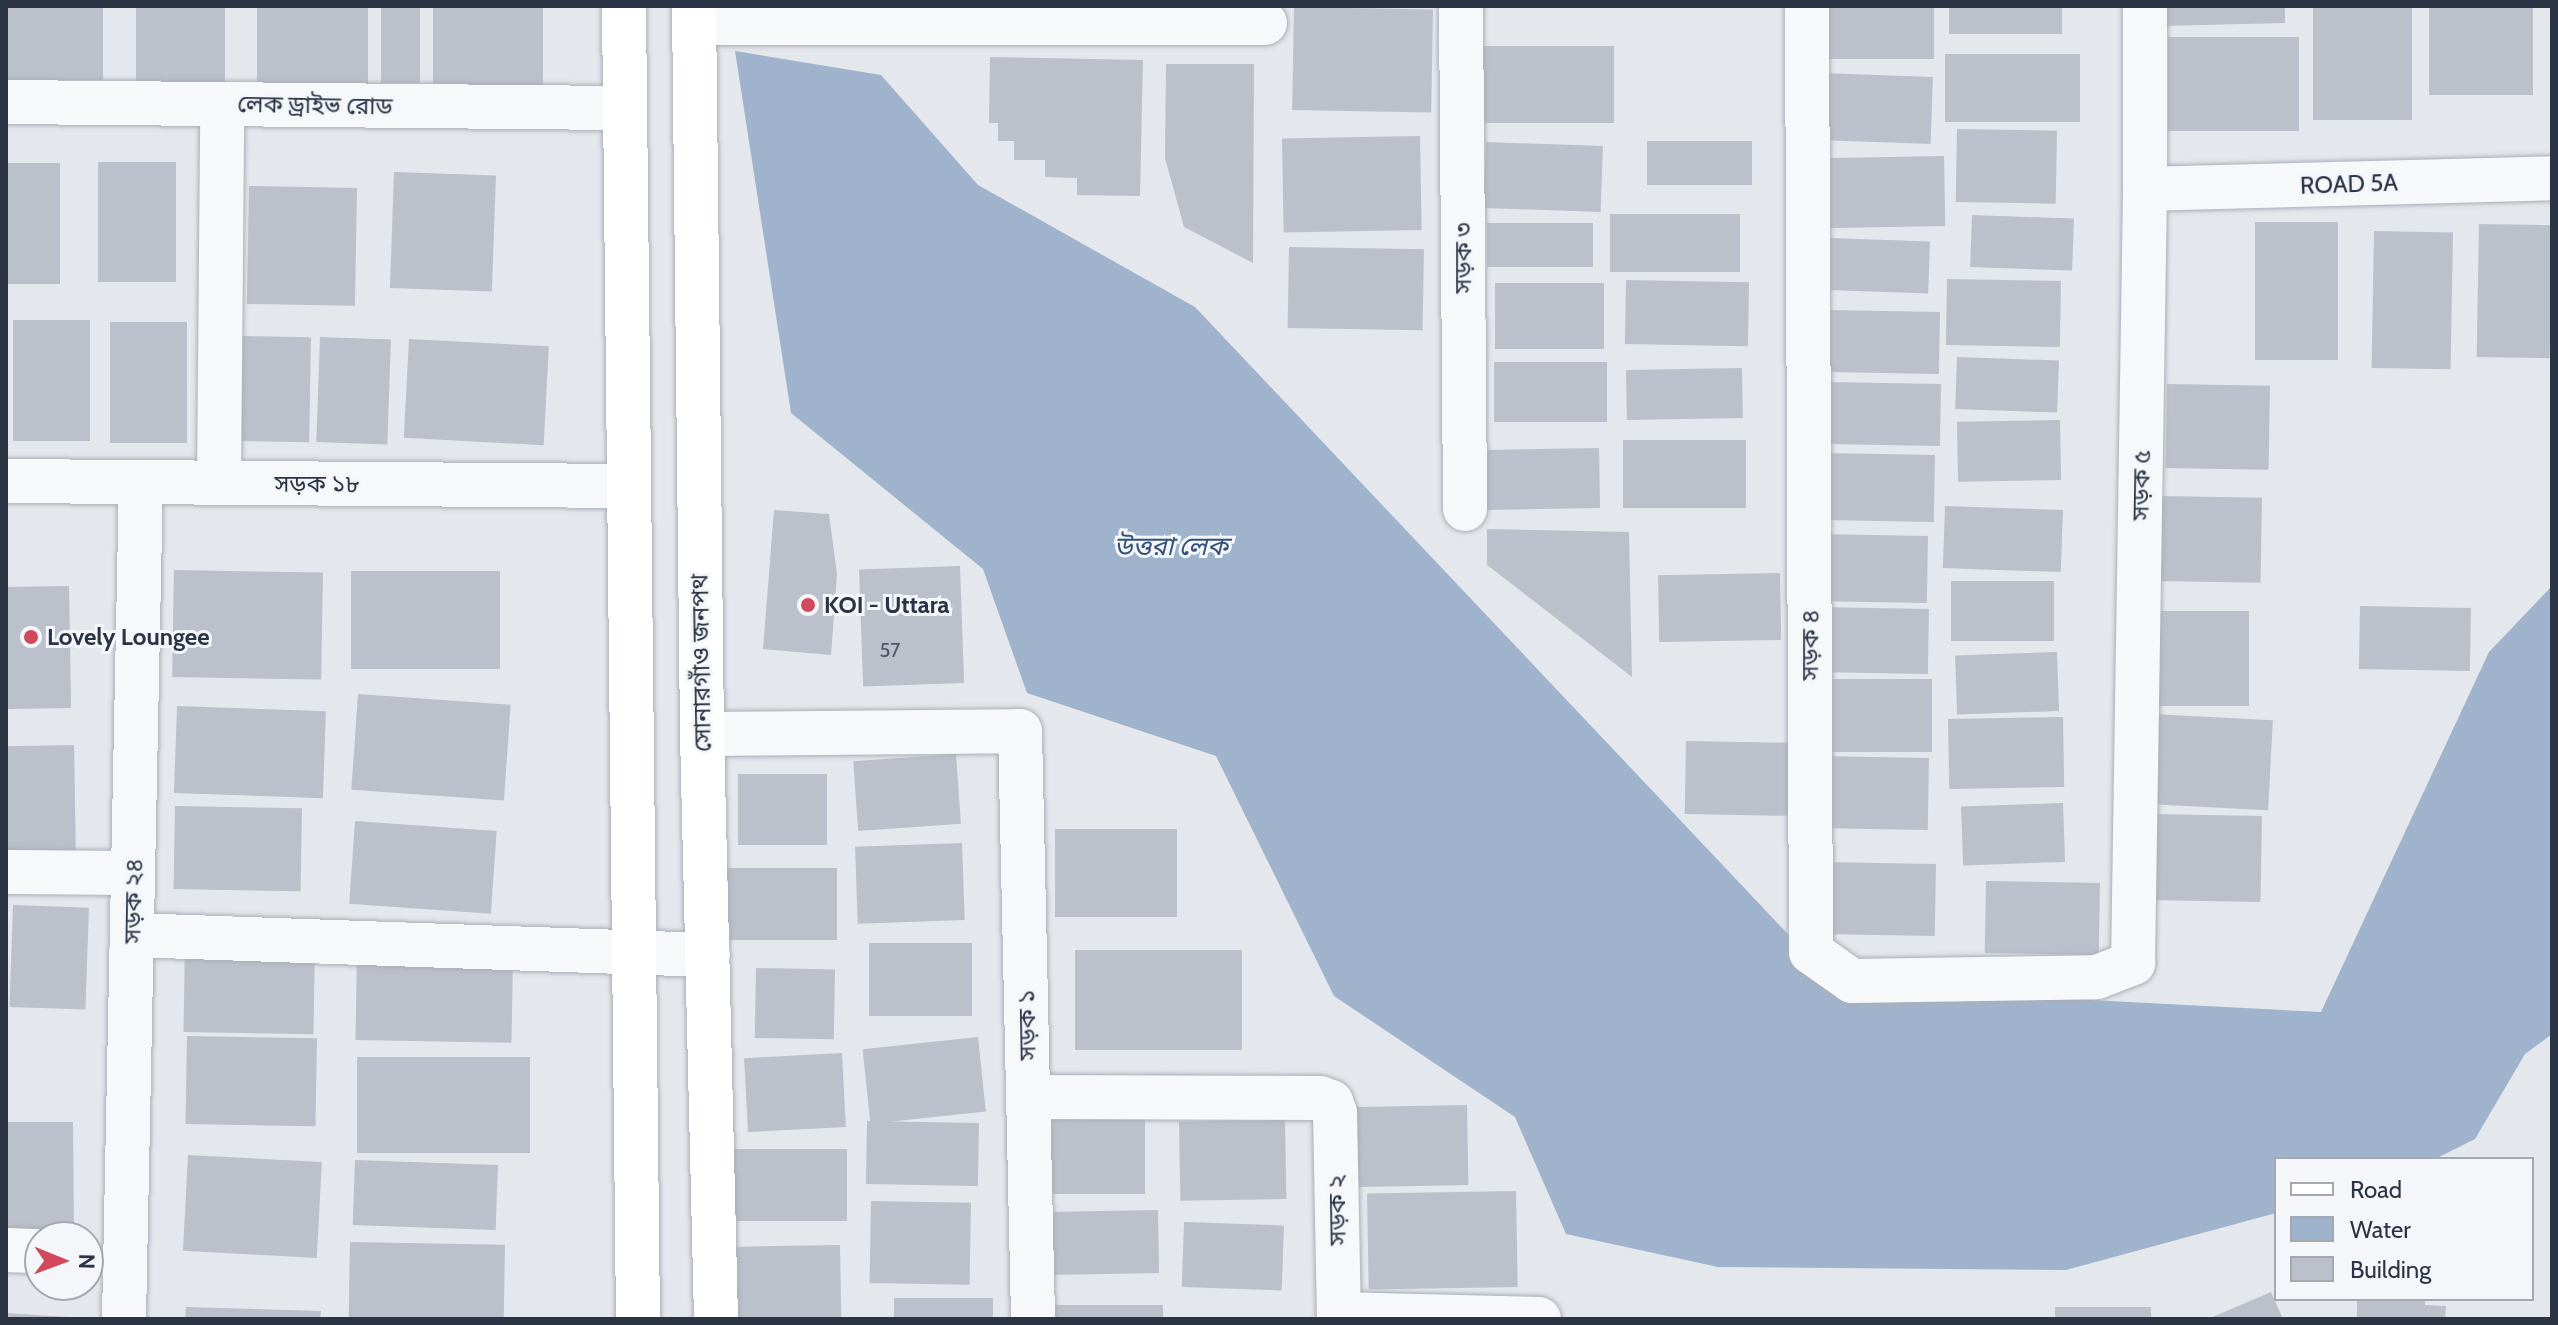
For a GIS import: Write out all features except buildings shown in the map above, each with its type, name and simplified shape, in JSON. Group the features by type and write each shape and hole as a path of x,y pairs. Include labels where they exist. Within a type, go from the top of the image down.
{"main road":[{"path":"624,6 638,1319"},
{"name":"সোনারগাঁও জনপথ","path":"694,15 702,734 716,1319"}],"street":[{"name":"সড়ক ৩","path":"1461,6 1465,509"},
{"name":"সড়ক ৪","path":"1807,6 1811,952 1852,981 2097,977 2133,963"},
{"name":"সড়ক ৫","path":"2133,963 2145,6"},
{"path":"694,15 1265,23"},
{"name":"লেক ড্রাইভ রোড","path":"6,102 624,108"},
{"path":"219,483 222,104"},
{"name":"ROAD 5A","path":"2145,189 2552,178"},
{"name":"সড়ক ১৮","path":"6,481 629,486"},
{"name":"সড়ক ২৪","path":"124,1319 107,1252 132,935 141,482"},
{"name":"সড়ক ১","path":"702,734 1020,731 1033,1319"},
{"path":"6,872 133,873"},
{"path":"132,935 708,955"},
{"name":"সড়ক ২","path":"1028,1097 1320,1098 1331,1102 1335,1113 1339,1316"},
{"path":"1339,1316 1539,1319"}],"water":[{"name":"উত্তরা লেক","path":"735,51 881,75 978,185 1195,307 1838,987 2321,1012 2489,652 2552,586 2552,1034 2525,1054 2475,1139 2439,1157 2274,1157 2274,1214 2066,1270 1718,1267 1566,1234 1515,1117 1334,996 1216,756 1027,693 983,569 791,413"}],"place":[{"name":"KOI - Uttara","path":"808,605"},
{"name":"Lovely Loungee","path":"31,637"}]}
